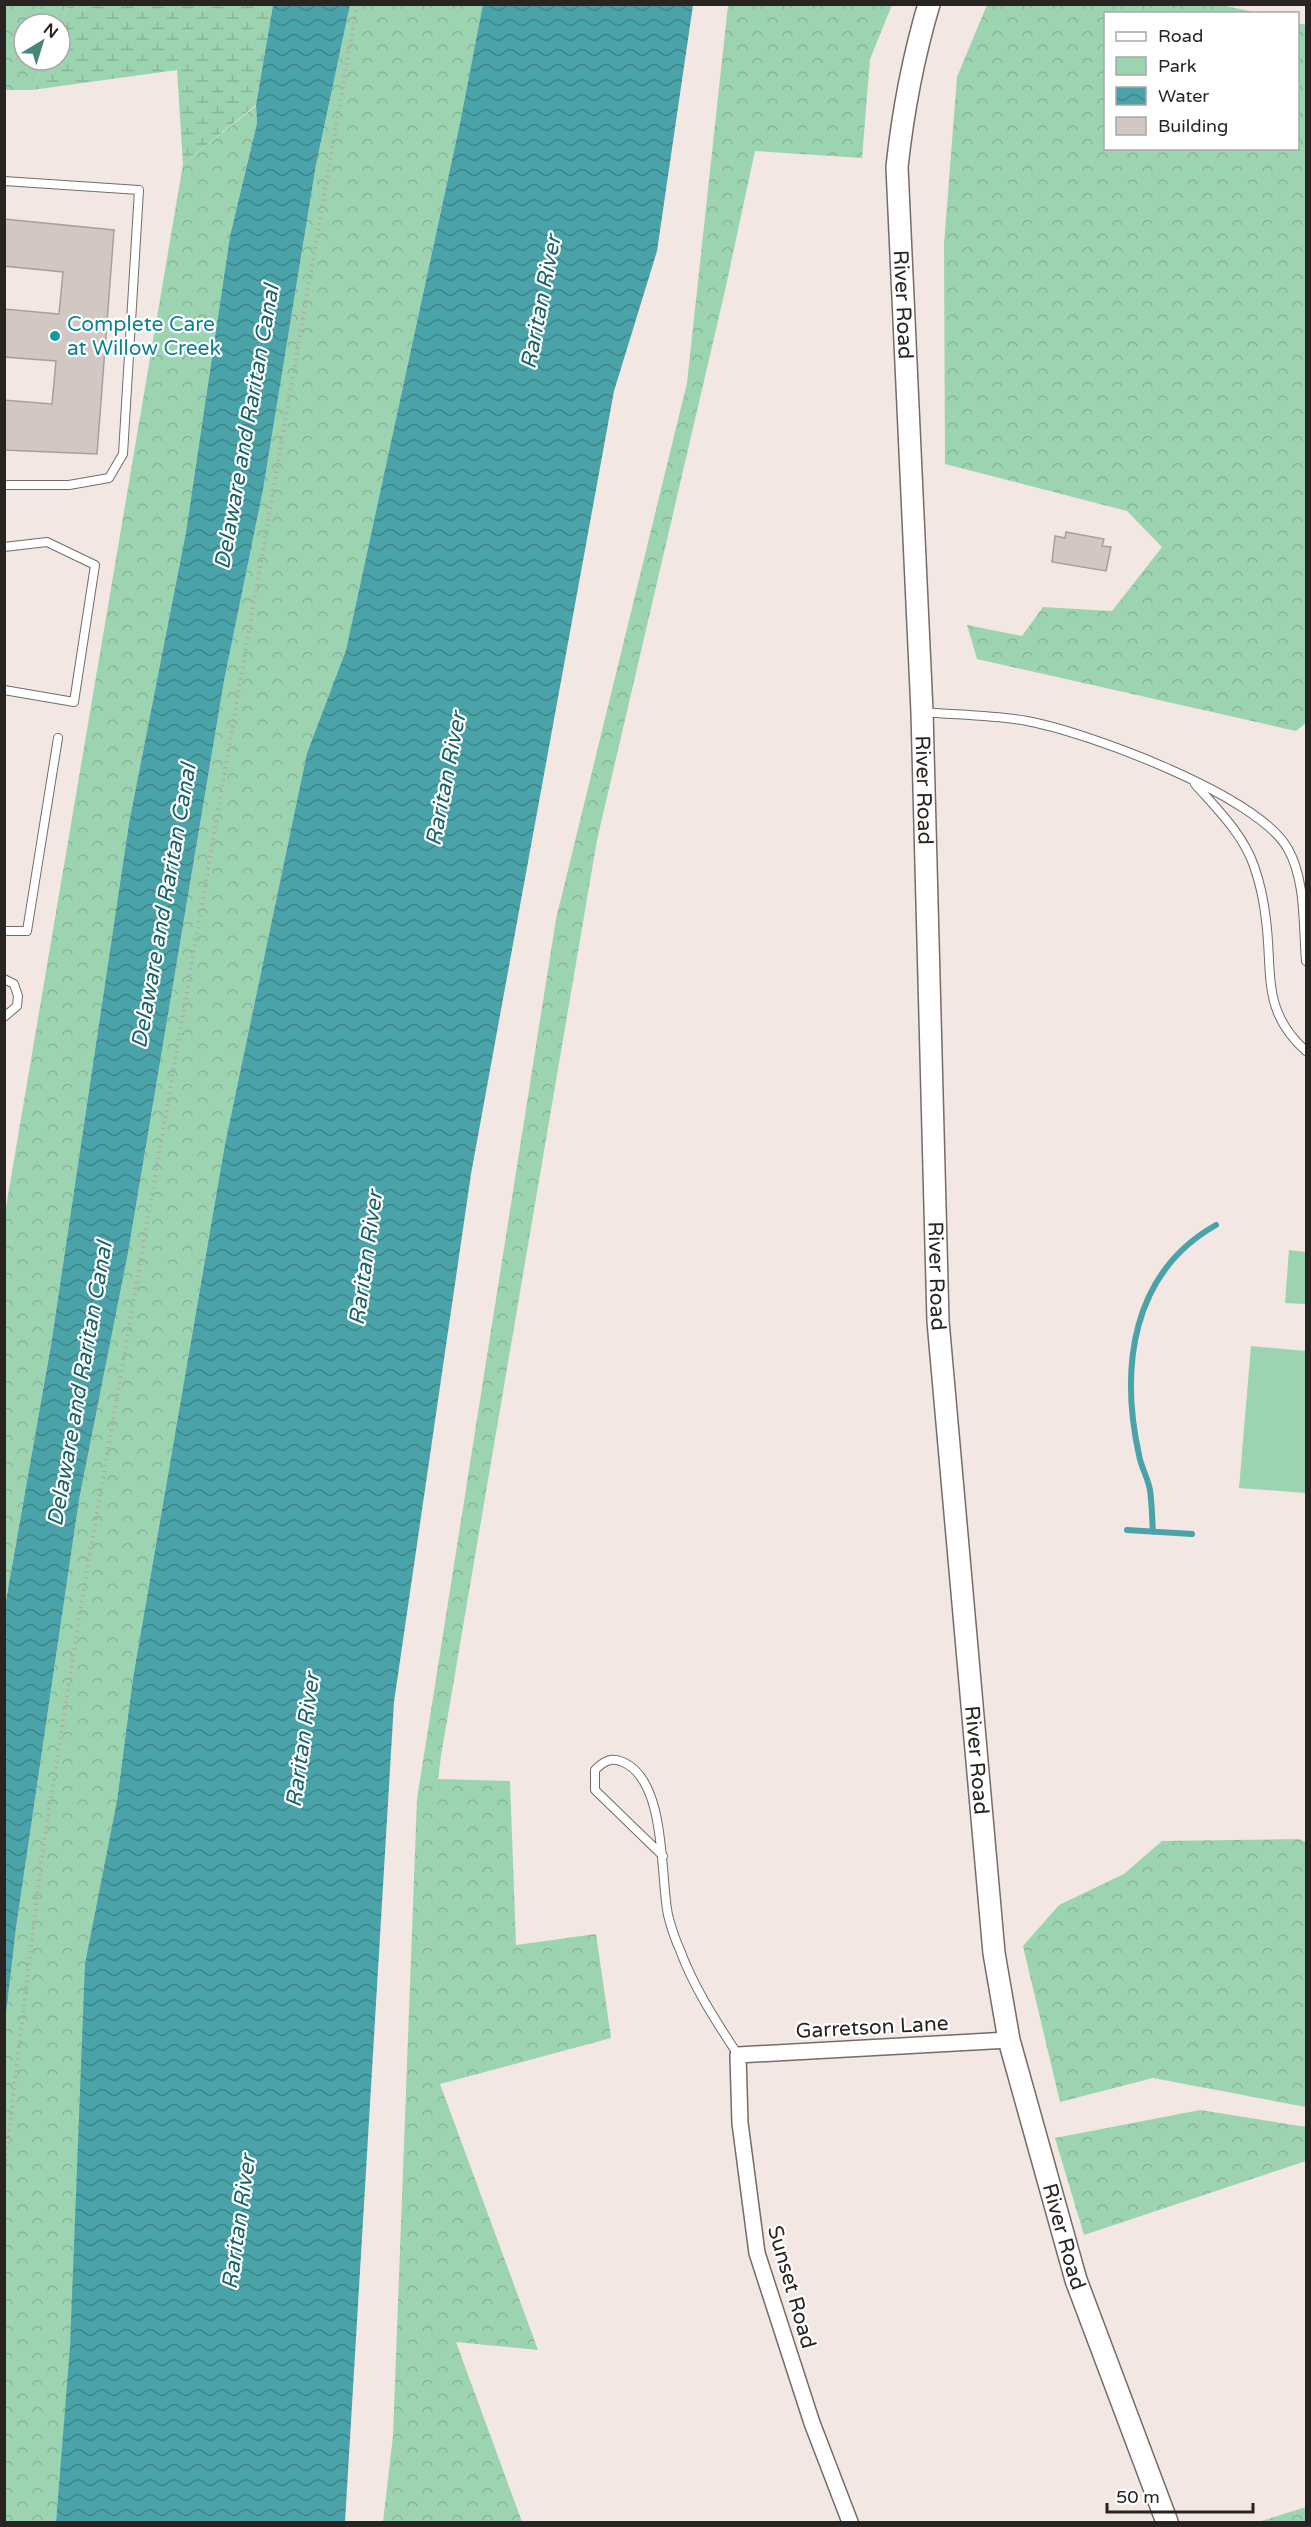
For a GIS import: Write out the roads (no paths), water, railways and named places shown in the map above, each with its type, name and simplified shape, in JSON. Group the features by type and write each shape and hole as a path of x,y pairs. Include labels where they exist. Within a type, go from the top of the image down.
{"main road":[{"name":"River Road","path":"930,4 918,43 904,106 897,167 922,711 938,1321 994,1953 1009,2040 1076,2280 1167,2523"}],"street":[{"name":"Garretson Lane","path":"738,2055 1009,2040"},
{"name":"Sunset Road","path":"738,2055 740,2123 757,2253 812,2423 850,2523"}],"lane":[{"path":"4,181 139,190 123,454 109,478 69,485 4,485"},
{"path":"4,547 47,542 95,565 74,702 4,690"},
{"path":"922,711 1027,721 1123,749 1167,767 1224,797 1280,838 1288,849 1299,880 1306,961"},
{"path":"4,931 27,931 58,738"},
{"path":"1192,781 1240,838 1253,863 1266,920 1269,981 1273,1001 1290,1035 1306,1051"},
{"path":"4,979 14,984 18,996 17,1005 4,1017"},
{"path":"663,1856 595,1790 595,1770 605,1761 616,1759 630,1765 641,1777 657,1819 663,1856 668,1916 692,1980 738,2055"}],"water":[{"name":"Raritan River","path":"483,4 693,5 657,251 614,391 471,1174 394,1702 345,2522 56,2522 70,2347 85,1964 117,1801 133,1678 225,1144 307,753 346,650 460,123"},
{"name":"Delaware and Raritan Canal","path":"273,5 350,5 316,165 263,490 224,681 128,1253 79,1500 16,1928 5,2021 5,1606 51,1345 129,823 186,532 230,236 257,123 256,105"}],"waterway":[{"path":"1153,1532 1150,1490 1140,1459 1133,1422 1131,1389 1133,1357 1139,1325 1149,1296 1165,1269 1188,1245 1216,1225"},
{"path":"1127,1530 1192,1534"}],"place":[{"name":"Complete Care at Willow Creek","path":"55,336"}]}
